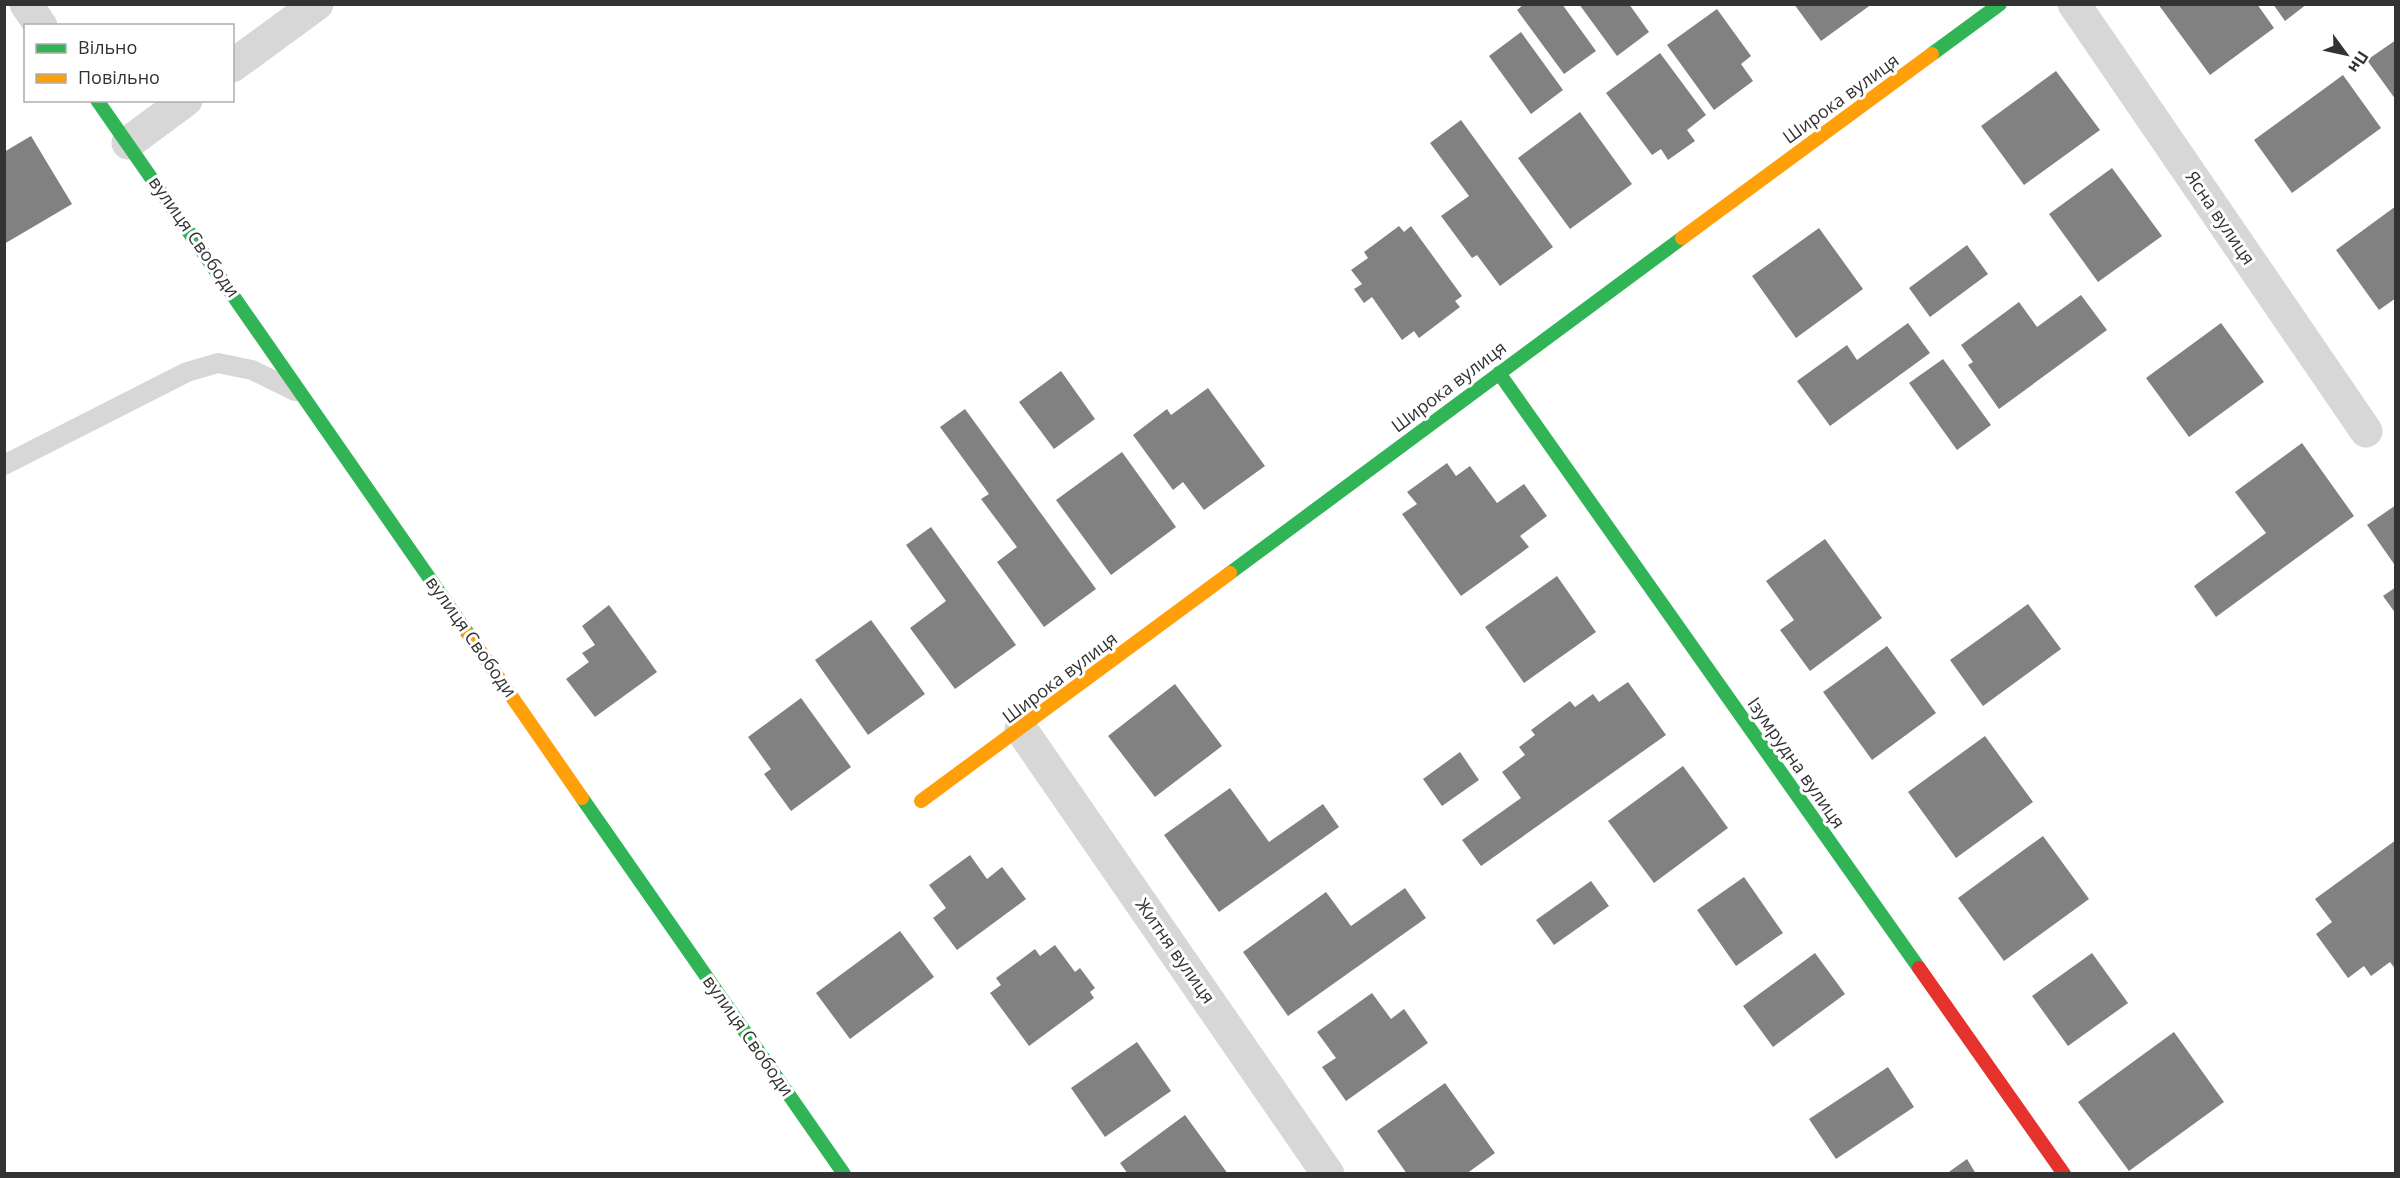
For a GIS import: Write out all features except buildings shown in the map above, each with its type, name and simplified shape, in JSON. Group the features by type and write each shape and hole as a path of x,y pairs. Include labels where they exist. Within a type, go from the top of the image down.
{"street":[{"path":"26,4 40,24"},
{"path":"234,65 317,4"},
{"name":"Широка вулиця","path":"921,801 1022,729 1499,373 2000,4"},
{"name":"Ясна вулиця","path":"2074,4 2366,431"},
{"name":"вулиця Свободи","path":"98,102 844,1173"},
{"path":"128,143 183,102"},
{"name":"Ізумрудна вулиця","path":"1499,373 2064,1173"},
{"name":"Житня вулиця","path":"1022,729 1328,1173"}],"lane":[{"path":"4,465 187,372 218,363 252,370 303,394"}],"traffic: fast":[{"path":"1932,54 2000,4"},
{"path":"98,102 469,635"},
{"path":"1230,573 1682,238"},
{"path":"1499,373 1919,968"},
{"path":"582,798 844,1174"}],"traffic: slow":[{"path":"1682,238 1932,54"},
{"path":"921,801 1230,573"},
{"path":"469,635 582,798"}],"traffic: jam":[{"path":"1919,968 2064,1174"}]}
